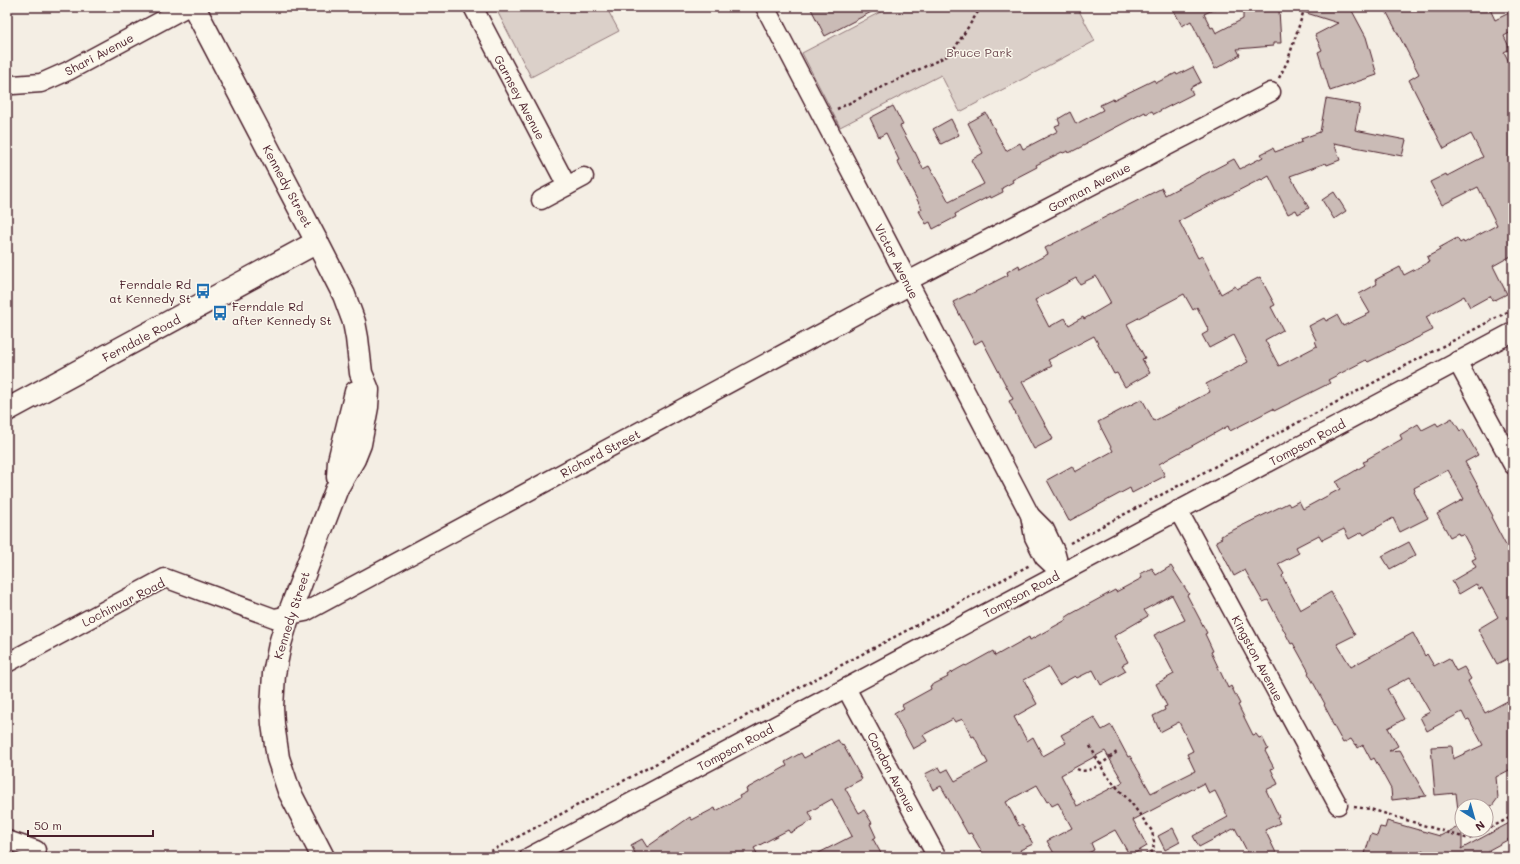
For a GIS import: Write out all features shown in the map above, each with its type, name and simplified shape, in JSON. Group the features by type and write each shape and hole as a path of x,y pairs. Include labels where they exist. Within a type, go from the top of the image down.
{"street":[{"name":"Shari Avenue","path":"7,84 41,83 68,71 187,7"},
{"name":"Kennedy Street","path":"194,7 318,242 344,296 354,322 357,338 361,373 339,461 337,488 289,614 280,644 274,674 272,707 275,740 282,769 289,790 323,857"},
{"name":"Garnsey Avenue","path":"473,7 567,186"},
{"name":"Victor Avenue","path":"765,7 908,284 1030,515 1045,530 1050,554 1061,573"},
{"name":"Gorman Avenue","path":"908,284 1271,92"},
{"path":"541,200 584,178"},
{"name":"Ferndale Road","path":"7,410 318,242"},
{"name":"Richard Street","path":"289,614 305,612 908,284"},
{"name":"Tompson Road","path":"529,857 1513,332"},
{"path":"1457,361 1513,466"},
{"name":"Kingston Avenue","path":"1178,510 1338,805"},
{"name":"Lochinvar Road","path":"7,663 165,578 274,618 289,614"},
{"name":"Condon Avenue","path":"846,688 937,857"},
{"path":"7,840 36,850"}],"path":[{"path":"822,117 951,54 981,7"},
{"path":"1271,92 1288,60 1305,7"},
{"path":"480,857 1513,309"},
{"path":"1090,746 1106,775 1132,804 1152,831 1154,842 1153,850 1142,857"},
{"path":"1077,769 1085,772 1117,752"},
{"path":"1338,805 1370,809 1468,839 1513,817"}],"green space":[{"path":"495,7 606,7 619,31 531,77"},
{"name":"Bruce Park","path":"890,7 1077,7 1095,41 960,112 941,75 840,127 802,53"}],"building":[{"path":"810,7 881,7 825,36"},
{"path":"1172,7 1219,7 1204,14 1211,28 1213,27 1216,33 1243,19 1243,12 1279,10 1281,43 1273,43 1273,46 1237,49 1240,55 1215,69 1191,21 1182,26"},
{"path":"1298,7 1350,7 1366,37 1377,75 1330,91 1318,52 1322,50 1315,35 1338,23 1297,10"},
{"path":"1384,7 1489,7 1495,20 1513,11 1513,31 1504,36 1510,49 1504,52 1513,70 1513,255 1493,266 1507,294 1495,300 1492,300 1490,296 1470,307 1464,296 1426,317 1433,330 1368,362 1366,360 1328,380 1330,383 1274,411 1273,409 1230,431 1228,426 1159,464 1165,476 1132,493 1130,488 1069,521 1047,480 1072,466 1075,472 1113,451 1098,422 1142,399 1154,421 1210,392 1206,384 1248,362 1234,335 1209,348 1202,335 1209,331 1197,307 1193,310 1184,294 1127,324 1145,358 1142,359 1150,373 1125,387 1117,373 1114,374 1094,336 1048,360 1052,366 1022,382 1053,439 1034,449 1009,401 1013,399 982,340 975,344 953,302 1008,275 1007,272 1019,265 1020,269 1048,254 1045,248 1162,188 1165,195 1234,159 1240,169 1263,157 1261,154 1273,148 1275,152 1302,142 1301,139 1320,132 1326,99 1360,105 1355,130 1406,140 1402,156 1334,143 1340,160 1327,165 1326,163 1290,176 1309,208 1298,214 1296,210 1288,214 1269,176 1179,221 1198,258 1202,256 1221,294 1235,286 1237,289 1260,277 1275,305 1271,307 1283,330 1265,340 1279,366 1317,346 1316,340 1309,326 1324,318 1326,321 1337,315 1343,326 1370,313 1359,294 1377,284 1375,280 1400,267 1404,275 1429,262 1427,257 1457,238 1460,243 1463,241 1464,243 1497,225 1478,187 1442,205 1430,182 1446,174 1447,176 1483,157 1471,134 1444,149 1409,80 1419,74","holes":["1096,276 1111,303 1084,319 1083,317 1069,325 1065,318 1049,327 1035,300 1076,278 1080,284"]},
{"path":"1193,67 1201,82 1190,88 1193,94 1154,114 1152,111 1146,114 1145,112 1069,153 1068,151 1062,152 1036,165 1037,167 1012,180 1013,182 1002,188 1003,192 991,198 990,196 955,214 956,217 933,229 930,222 926,224 919,211 922,209 897,161 899,160 886,133 879,137 870,118 893,106 903,125 900,126 923,169 929,166 949,202 984,184 971,160 983,153 968,123 986,113 1006,151 1020,143 1023,149 1058,131 1055,126 1060,124 1058,119 1070,112 1076,124 1103,110 1100,105 1154,80 1156,83 1176,73 1177,75"},
{"path":"951,119 959,135 941,144 933,129"},
{"path":"1334,192 1346,211 1334,219 1322,200"},
{"path":"1452,418 1460,431 1463,429 1478,455 1465,462 1513,559 1513,656 1497,664 1478,629 1498,617 1482,588 1479,589 1476,584 1459,594 1452,581 1476,567 1472,560 1476,558 1463,534 1459,535 1458,533 1450,537 1437,514 1464,499 1448,470 1414,488 1414,492 1428,518 1400,532 1393,518 1364,535 1362,532 1349,539 1344,529 1322,540 1319,535 1296,547 1299,553 1278,564 1284,574 1282,576 1300,610 1331,592 1355,635 1337,644 1351,667 1413,633 1425,656 1427,654 1434,666 1449,658 1456,671 1464,667 1471,679 1468,681 1485,713 1513,698 1513,768 1496,777 1498,798 1494,803 1494,798 1457,798 1456,793 1435,795 1431,747 1452,746 1453,759 1483,745 1469,719 1466,720 1462,712 1427,731 1420,717 1430,712 1410,677 1387,689 1404,719 1388,728 1398,746 1389,751 1400,750 1426,796 1392,800 1391,789 1374,758 1371,760 1363,745 1358,748 1351,739 1343,743 1331,721 1332,720 1324,705 1325,704 1308,673 1309,672 1293,643 1291,644 1268,600 1263,602 1245,570 1234,576 1216,541 1222,538 1221,536 1288,503 1290,506 1299,501 1303,509 1340,489 1336,482 1365,465 1363,462 1368,460 1367,459 1402,439 1400,435 1418,424 1422,430 1436,423 1438,426"},
{"path":"1409,542 1416,555 1390,569 1382,556"},
{"path":"1171,566 1189,594 1187,595 1207,633 1205,634 1213,651 1211,652 1228,688 1231,686 1240,704 1238,705 1253,735 1256,734 1259,738 1262,737 1268,749 1265,751 1274,768 1271,769 1278,784 1266,790 1279,817 1277,818 1280,823 1265,830 1278,857 1250,857 1235,828 1199,847 1193,836 1228,817 1215,791 1209,794 1204,783 1133,820 1147,846 1130,856 1115,830 1091,843 1094,850 1081,857 1056,857 1047,841 1072,828 1058,803 1052,806 1049,801 1047,802 1037,785 1006,802 1019,826 1022,824 1033,844 1020,850 1023,857 985,857 971,833 968,834 941,786 933,790 925,774 939,767 942,772 948,769 955,781 988,763 974,736 972,737 963,719 955,722 953,719 923,735 927,741 913,749 894,714 904,708 902,705 931,689 930,686 948,677 947,675 965,665 966,666 993,651 995,656 1029,637 1030,640 1066,620 1065,618 1071,614 1115,590 1116,592 1142,578 1140,574 1152,568 1156,575","holes":["1172,595 1185,620 1154,635 1174,674 1156,684 1167,706 1164,707 1165,710 1153,716 1160,732 1179,722 1193,751 1187,754 1195,771 1151,793 1130,756 1128,757 1111,725 1102,730 1094,717 1061,735 1066,743 1043,756 1033,737 1027,741 1014,717 1037,704 1024,680 1048,667 1059,685 1075,676 1077,678 1093,670 1101,685 1126,671 1122,665 1128,662 1114,636 1148,616 1144,610","1105,751 1123,782 1077,806 1061,775"]},
{"path":"838,740 842,746 843,745 862,779 845,788 859,813 864,810 872,823 870,824 876,837 873,839 883,857 811,857 852,836 832,799 809,812 813,820 790,833 788,830 754,848 759,857 633,857 636,855 631,845 642,839 647,847 690,817 692,820 715,808 716,811 740,798 739,796 747,792 746,789 787,766 785,762 801,753 804,758"},
{"path":"1387,821 1440,836 1454,829 1454,838 1462,838 1461,849 1481,838 1494,838 1494,831 1513,821 1513,837 1489,850 1490,852 1480,857 1438,857 1435,852 1426,857 1423,850 1411,857 1364,857 1371,834 1377,836 1380,827 1385,828"},
{"path":"1173,828 1180,842 1165,850 1158,836"}],"place":[{"name":"Ferndale Rd at Kennedy St","path":"203,291"},
{"name":"Ferndale Rd after Kennedy St","path":"220,313"}]}
